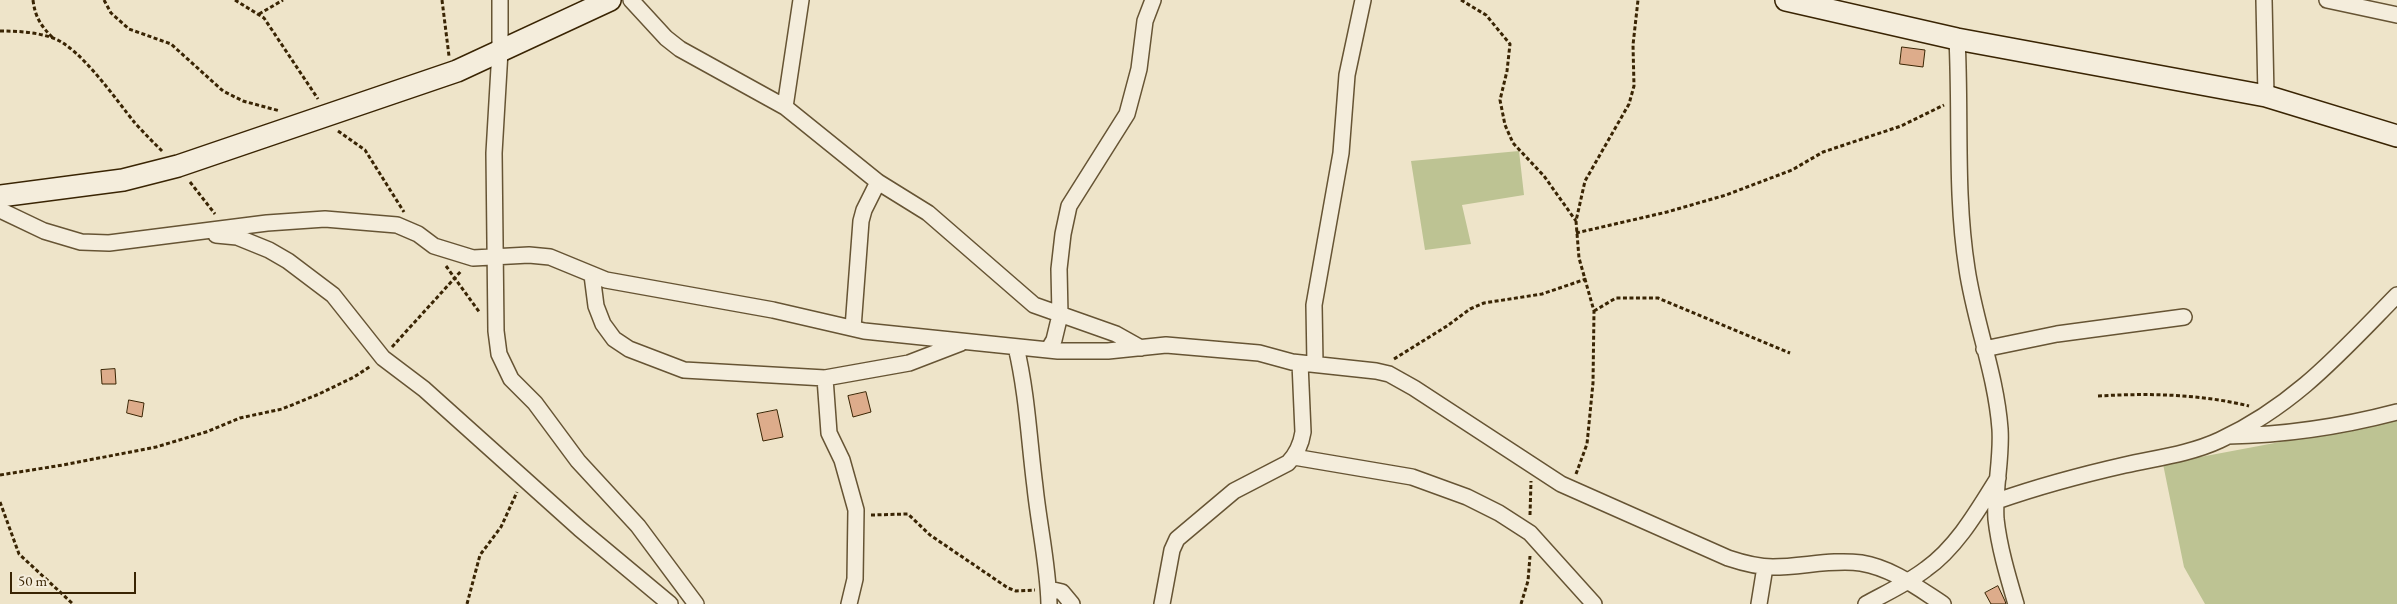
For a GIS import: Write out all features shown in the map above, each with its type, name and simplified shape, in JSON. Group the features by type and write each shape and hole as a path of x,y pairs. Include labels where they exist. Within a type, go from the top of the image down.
{"street":[{"path":"500,0 500,51 494,153 496,331 500,354 511,379 535,402 578,461 638,526 696,604"},
{"path":"0,196 123,180 178,166 451,73 610,0"},
{"path":"631,0 666,38 680,49 785,107 878,182 928,213 1034,305 1116,334 1141,348"},
{"path":"785,107 801,0"},
{"path":"1048,350 1054,340 1060,315 1059,269 1063,234 1069,206 1126,114 1139,69 1145,21 1153,0"},
{"path":"1315,364 1314,305 1341,153 1347,75 1363,0"},
{"path":"1786,0 1957,39 2266,96 2397,136"},
{"path":"2264,0 2266,96"},
{"path":"2327,0 2397,15"},
{"path":"1957,39 1960,98 1959,198 1967,269 1984,349 1993,377 2000,429 1996,519 2016,604"},
{"path":"853,328 861,220 878,182"},
{"path":"0,210 44,231 81,242 109,243 227,228 325,219 397,225 418,234 434,246 474,258 528,255 550,257 606,280 773,310 853,328 1048,350 1108,351 1166,346 1195,346 1259,353 1300,363 1376,370 1400,380 1534,468 1571,488 1728,558 1765,567 1863,563 1890,572 1908,581 1943,604"},
{"path":"187,233 237,237 268,250 288,261 333,295 383,358 424,389 670,604"},
{"path":"592,275 596,306 603,324 614,339 630,349 684,370 824,378 909,363 964,342"},
{"path":"1998,501 2043,485 2201,447 2227,436 2272,412 2304,388 2397,295"},
{"path":"1984,349 2057,334 2184,317"},
{"path":"1016,347 1024,380 1049,596 1062,592 1072,604"},
{"path":"1162,604 1172,550 1177,539 1234,491 1288,463 1294,457 1301,442 1303,432 1300,363"},
{"path":"824,378 829,433 848,480 856,516 855,579 849,604"},
{"path":"2227,436 2255,436 2342,426 2397,412"},
{"path":"1294,457 1412,477 1467,496 1530,533 1594,604"},
{"path":"1866,604 1928,568 1954,542 1999,477"},
{"path":"1759,604 1765,567"}],"path":[{"path":"33,0 35,14 42,27 54,38 70,47 108,88 136,124 178,166 227,228"},
{"path":"104,0 111,13 129,29 170,44 223,92 243,101 320,117 344,133 365,150 418,234"},
{"path":"235,0 264,18 275,32 320,117"},
{"path":"258,14 283,0"},
{"path":"442,0 451,73"},
{"path":"1461,0 1486,16 1510,44 1507,71 1500,100 1505,125 1513,142 1544,176 1576,221"},
{"path":"1571,488 1587,444 1593,382 1594,311 1579,258 1576,221 1585,181 1629,104 1634,86 1633,46 1638,0"},
{"path":"0,31 24,32 54,38"},
{"path":"1576,233 1667,212 1726,195 1792,170 1823,152 1901,126 1960,98"},
{"path":"434,246 470,303 496,331"},
{"path":"0,475 156,447 206,432 240,418 282,409 354,377 383,358 474,258"},
{"path":"1376,370 1447,326 1470,309 1484,303 1542,294 1586,279"},
{"path":"1594,311 1616,298 1658,298 1790,353"},
{"path":"2098,396 2128,394 2216,398 2272,412"},
{"path":"468,604 480,556 501,527 515,498 522,476"},
{"path":"0,502 19,554 73,604"},
{"path":"856,516 908,514 930,535 1008,588 1049,596"}],"green space":[{"path":"1519,151 1524,195 1462,205 1471,244 1425,250 1411,161"},
{"path":"2397,420 2397,604 2205,604 2184,567 2163,464"}],"building":[{"path":"1902,47 1925,50 1923,67 1900,64"},
{"path":"115,369 116,384 102,384 101,370"},
{"path":"866,392 871,412 853,417 848,396"},
{"path":"129,400 144,403 142,417 127,413"},
{"path":"777,410 783,437 763,441 757,414"},
{"path":"1998,586 2006,604 1991,604 1985,593"}]}
